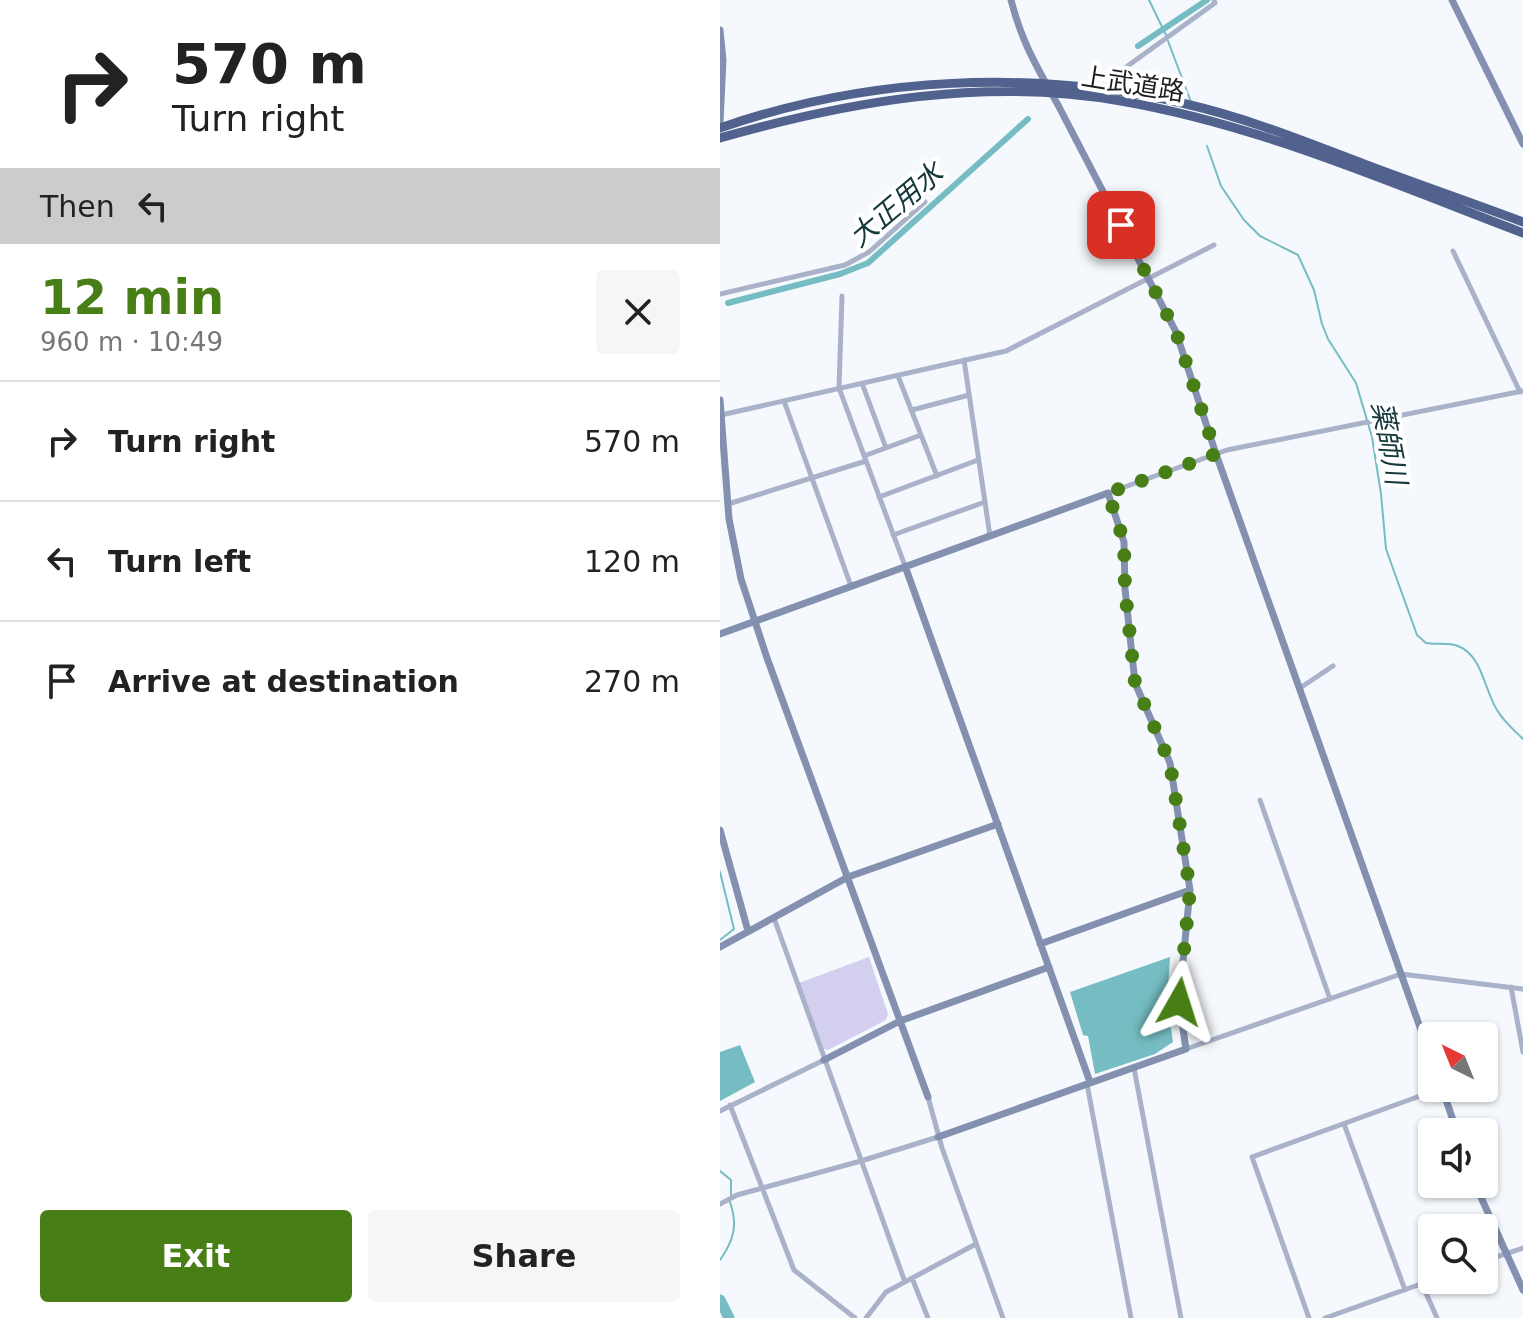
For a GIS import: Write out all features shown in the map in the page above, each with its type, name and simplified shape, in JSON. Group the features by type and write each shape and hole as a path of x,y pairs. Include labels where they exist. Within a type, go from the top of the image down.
{"highway":[{"name":"上武道路","path":"720,125 846,95 903,87 980,82 1105,89 1186,104 1523,233"},
{"name":"上武道路","path":"720,138 807,114 890,99 956,93 1118,100 1189,115 1211,116 1303,141 1523,222"}],"street":[{"path":"1011,0 1020,35 1176,332 1216,454 1418,1022"},
{"path":"1105,89 1115,75 1215,3 1214,0"},
{"path":"1452,0 1523,144"},
{"path":"720,30 720,125"},
{"path":"720,294 845,265 869,252 925,202"},
{"path":"720,415 1006,351 1214,245"},
{"path":"720,634 1216,454 1521,392 1453,251"},
{"path":"842,296 839,388 998,824 1088,1082 1131,1318"},
{"path":"964,360 990,536"},
{"path":"898,376 937,476"},
{"path":"862,383 886,448"},
{"path":"912,410 969,395"},
{"path":"720,400 728,504 741,579 928,1097 938,1137 1003,1318"},
{"path":"784,401 851,586"},
{"path":"728,504 811,478 921,435"},
{"path":"879,497 978,460"},
{"path":"1108,493 1124,542 1125,589 1135,683 1170,763 1190,890 1179,1002 1186,1049"},
{"path":"893,535 985,502"},
{"path":"1300,688 1333,666"},
{"path":"1260,800 1330,999"},
{"path":"720,947 848,877 998,824"},
{"path":"720,830 748,931"},
{"path":"1040,944 1190,890"},
{"path":"774,918 905,1282"},
{"path":"720,1111 900,1021 1049,967"},
{"path":"720,1204 735,1196 938,1137 1401,974 1523,989"},
{"path":"1511,987 1523,1052"},
{"path":"1133,1067 1181,1318"},
{"path":"1309,1318 1252,1157 1418,1097"},
{"path":"730,1105 794,1270 855,1318"},
{"path":"1344,1124 1405,1290"},
{"path":"1481,1198 1523,1290"},
{"path":"866,1318 886,1292 976,1244"},
{"path":"1498,1256 1523,1248"},
{"path":"912,1278 928,1318"},
{"path":"1325,1318 1418,1285"},
{"path":"1426,1294 1437,1318"}],"shaded area":[{"path":"869,957 888,1014 886,1020 828,1050 823,1049 799,983"}],"water":[{"path":"1170,957 1167,1003 1173,1042 1155,1054 1095,1074 1088,1036 1083,1035 1070,992"},
{"path":"740,1045 755,1082 720,1101 720,1052"}],"waterway":[{"name":"薬師川","path":"1149,0 1166,35"},
{"name":"大正用水","path":"1138,46 1207,0"},
{"name":"薬師川","path":"1168,41 1191,102"},
{"name":"大正用水","path":"728,303 840,274 868,263 1028,119"},
{"name":"薬師川","path":"1207,146 1221,186 1244,220 1260,236 1298,255 1314,290 1328,339 1356,383 1372,437 1386,549 1417,635 1426,643 1458,646 1473,657 1500,714 1523,739"},
{"path":"720,872 734,929 720,940"},
{"path":"720,1171 731,1180 731,1196"},
{"path":"720,1260 733,1232 730,1202"},
{"path":"720,1300 729,1318"}],"route":[{"path":"1121,225 1176,332 1216,454 1108,493 1124,542 1125,589 1135,683 1170,763 1190,890 1179,1002"}]}
